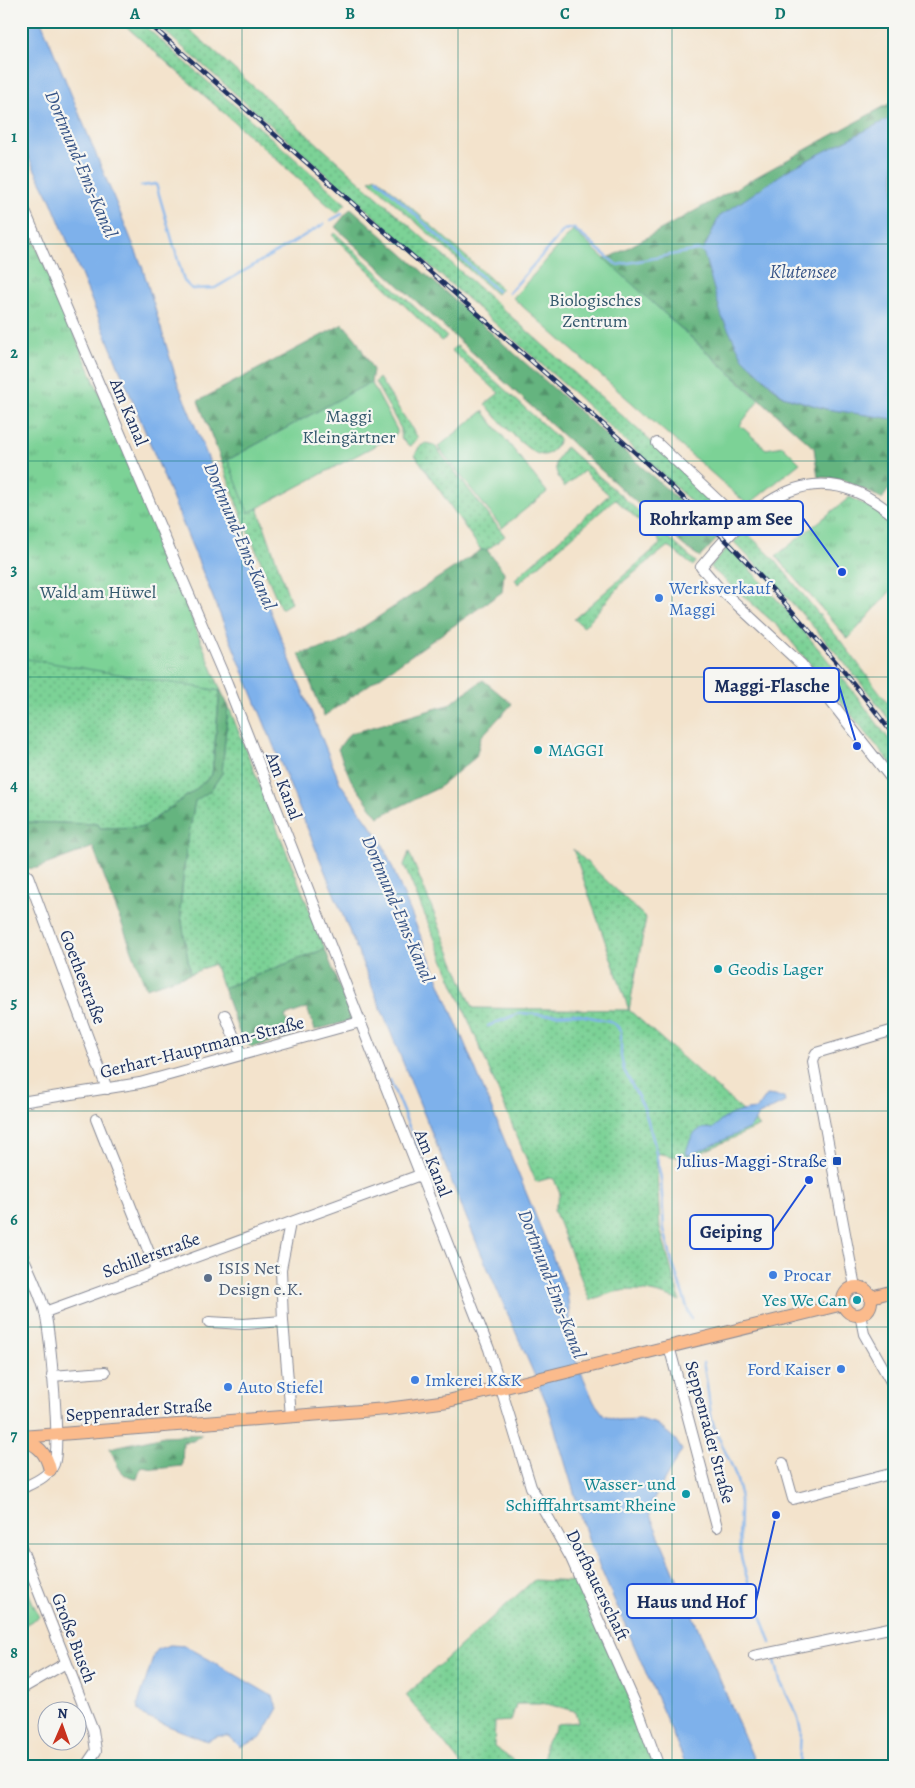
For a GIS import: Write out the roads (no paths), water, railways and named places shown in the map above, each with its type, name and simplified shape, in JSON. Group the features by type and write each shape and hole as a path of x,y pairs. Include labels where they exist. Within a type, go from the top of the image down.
{"main road":[{"path":"855,1287 865,1289 871,1297 869,1308 860,1314 849,1312 843,1304 846,1292 855,1287"},
{"path":"871,1297 894,1292"},
{"name":"Seppenrader Straße","path":"21,1438 387,1408 448,1401 843,1304"},
{"path":"21,1438 42,1449 48,1458 50,1470"}],"street":[{"name":"Am Kanal","path":"21,202 226,683 489,1349 501,1388"},
{"path":"657,443 743,524"},
{"path":"894,516 868,496 847,487 814,484 787,491 768,502 743,524 701,567 718,587 802,665 894,782"},
{"name":"Goethestraße","path":"28,876 107,1089"},
{"path":"225,1015 241,1054"},
{"name":"Gerhart-Hauptmann-Straße","path":"21,1102 140,1083 360,1022"},
{"path":"855,1287 813,1062 816,1053 894,1030"},
{"path":"96,1118 156,1270"},
{"path":"291,1416 283,1321 281,1269 290,1222 420,1175"},
{"name":"Schillerstraße","path":"45,1312 290,1222"},
{"path":"21,1252 45,1312 56,1434 55,1457 50,1470 21,1490"},
{"path":"860,1314 866,1339 894,1387"},
{"path":"209,1322 244,1324 283,1321"},
{"name":"Seppenrader Straße","path":"669,1346 717,1527"},
{"path":"52,1376 105,1372"},
{"name":"Dorfbauerschaft","path":"501,1388 531,1487 571,1558 639,1712 659,1767"},
{"path":"783,1463 793,1499 894,1473"},
{"name":"Große Busch","path":"21,1547 93,1730 96,1751 85,1767"},
{"path":"754,1656 894,1627"},
{"path":"21,1689 66,1663"}],"water":[{"name":"Dortmund-Ems-Kanal","path":"21,21 41,21 142,266 178,384 340,783 381,840 567,1292 575,1358 594,1402 604,1415 617,1420 640,1419 657,1424 675,1439 682,1450 651,1503 650,1515 757,1767 687,1767 589,1542 548,1406 478,1246 51,201 21,143"},
{"name":"Klutensee","path":"894,116 894,419 826,409 783,396 743,358 722,317 703,251 719,217 788,170"},
{"path":"767,1095 784,1097 785,1102 759,1115 750,1128 690,1155 686,1154 691,1138 697,1131 707,1128 713,1129 732,1114 757,1109"},
{"path":"170,1645 186,1646 272,1696 278,1708 261,1738 240,1747 229,1736 217,1736 207,1741 145,1717 139,1711 138,1704 154,1655 158,1649"}],"waterway":[{"path":"377,179 497,291"},
{"path":"141,186 156,184 184,281 192,289 215,288 324,224"},
{"path":"331,220 342,214"},
{"path":"509,293 564,230 573,228 617,265 697,250 705,251"},
{"path":"21,230 29,230"},
{"path":"488,1026 520,1013 546,1015 574,1014 610,1021 617,1026 621,1032 621,1056 624,1070 644,1108 654,1142 661,1179 664,1230 673,1265 691,1319"},
{"path":"390,1080 428,1173"},
{"path":"703,1363 712,1420 734,1472 739,1489 741,1556 771,1643"},
{"path":"775,1660 780,1681 797,1715 801,1731 799,1767"}],"railway":[{"path":"146,21 673,488 773,590 835,661 894,736"}],"place":[{"name":"Rohrkamp am See","path":"842,572"},
{"name":"Werksverkauf Maggi","path":"659,598"},
{"name":"Maggi-Flasche","path":"857,746"},
{"name":"MAGGI","path":"538,750"},
{"name":"Geodis Lager","path":"718,969"},
{"name":"Julius-Maggi-Straße","path":"837,1161"},
{"name":"Geiping","path":"809,1180"},
{"name":"Procar","path":"773,1275"},
{"name":"ISIS Net Design e.K.","path":"208,1278"},
{"name":"Yes We Can","path":"857,1300"},
{"name":"Ford Kaiser","path":"841,1369"},
{"name":"Imkerei K&K","path":"415,1380"},
{"name":"Auto Stiefel","path":"228,1387"},
{"name":"Wasser- und Schifffahrtsamt Rheine","path":"686,1494"},
{"name":"Haus und Hof","path":"776,1515"}],"park label":[{"name":"Biologisches Zentrum","path":"595,310"},
{"name":"Maggi Kleingärtner","path":"349,426"},
{"name":"Wald am Hüwel","path":"98,592"}]}
